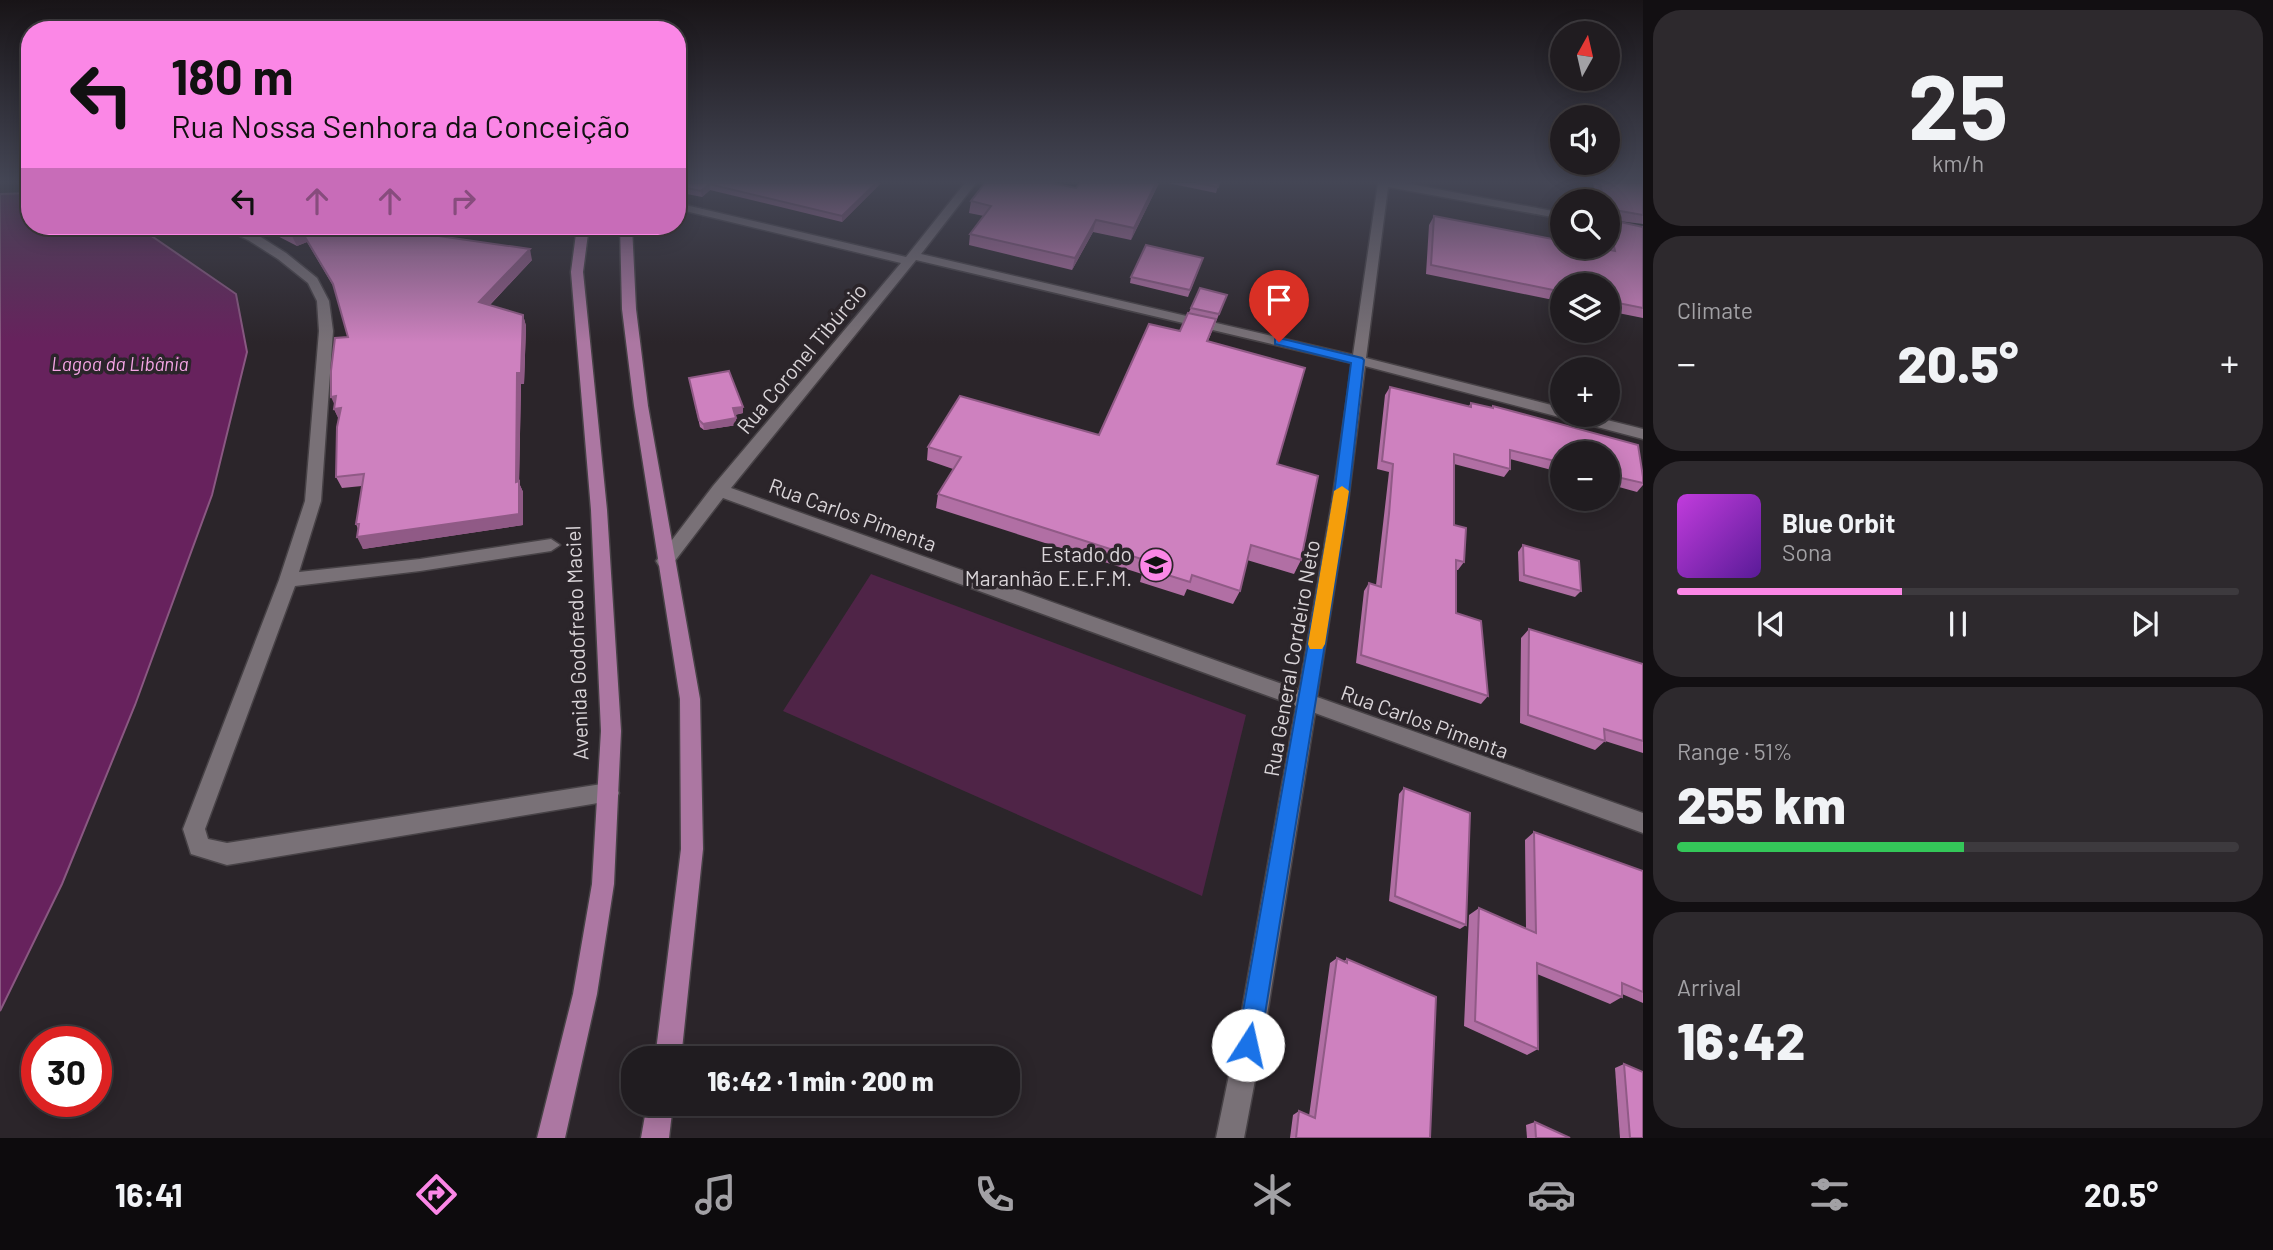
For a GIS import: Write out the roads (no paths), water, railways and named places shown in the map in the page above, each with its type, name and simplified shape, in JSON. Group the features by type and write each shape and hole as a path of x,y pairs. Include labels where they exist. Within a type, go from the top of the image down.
{"main road":[{"name":"Avenida Godofredo Maciel","path":"551,1138 585,994 603,884 611,732 606,616 577,272 582,236"},
{"path":"626,236 629,309 665,561 690,699 692,849 670,1046"},
{"path":"654,1138 658,1116"}],"street":[{"path":"249,236 282,256 313,281 323,301 326,331 313,501 288,580 194,829 199,847 227,854 608,793"},
{"path":"814,236 1357,360 1550,410"},
{"name":"Rua Coronel Tibúrcio","path":"665,561 719,490 930,236"},
{"name":"Rua General Cordeiro Neto","path":"1230,1138 1253,1022 1340,502 1357,360 1377,236"},
{"path":"1619,427 1643,433"},
{"name":"Rua Carlos Pimenta","path":"719,490 1643,823"},
{"path":"288,580 420,565 551,545"}],"water":[{"name":"Lagoa da Libânia","path":"0,236 152,236 236,294 247,352 212,495 135,705 62,884 0,1011"}],"place":[{"name":"Estado do Maranhão E.E.F.M.","path":"1156,565"}]}
